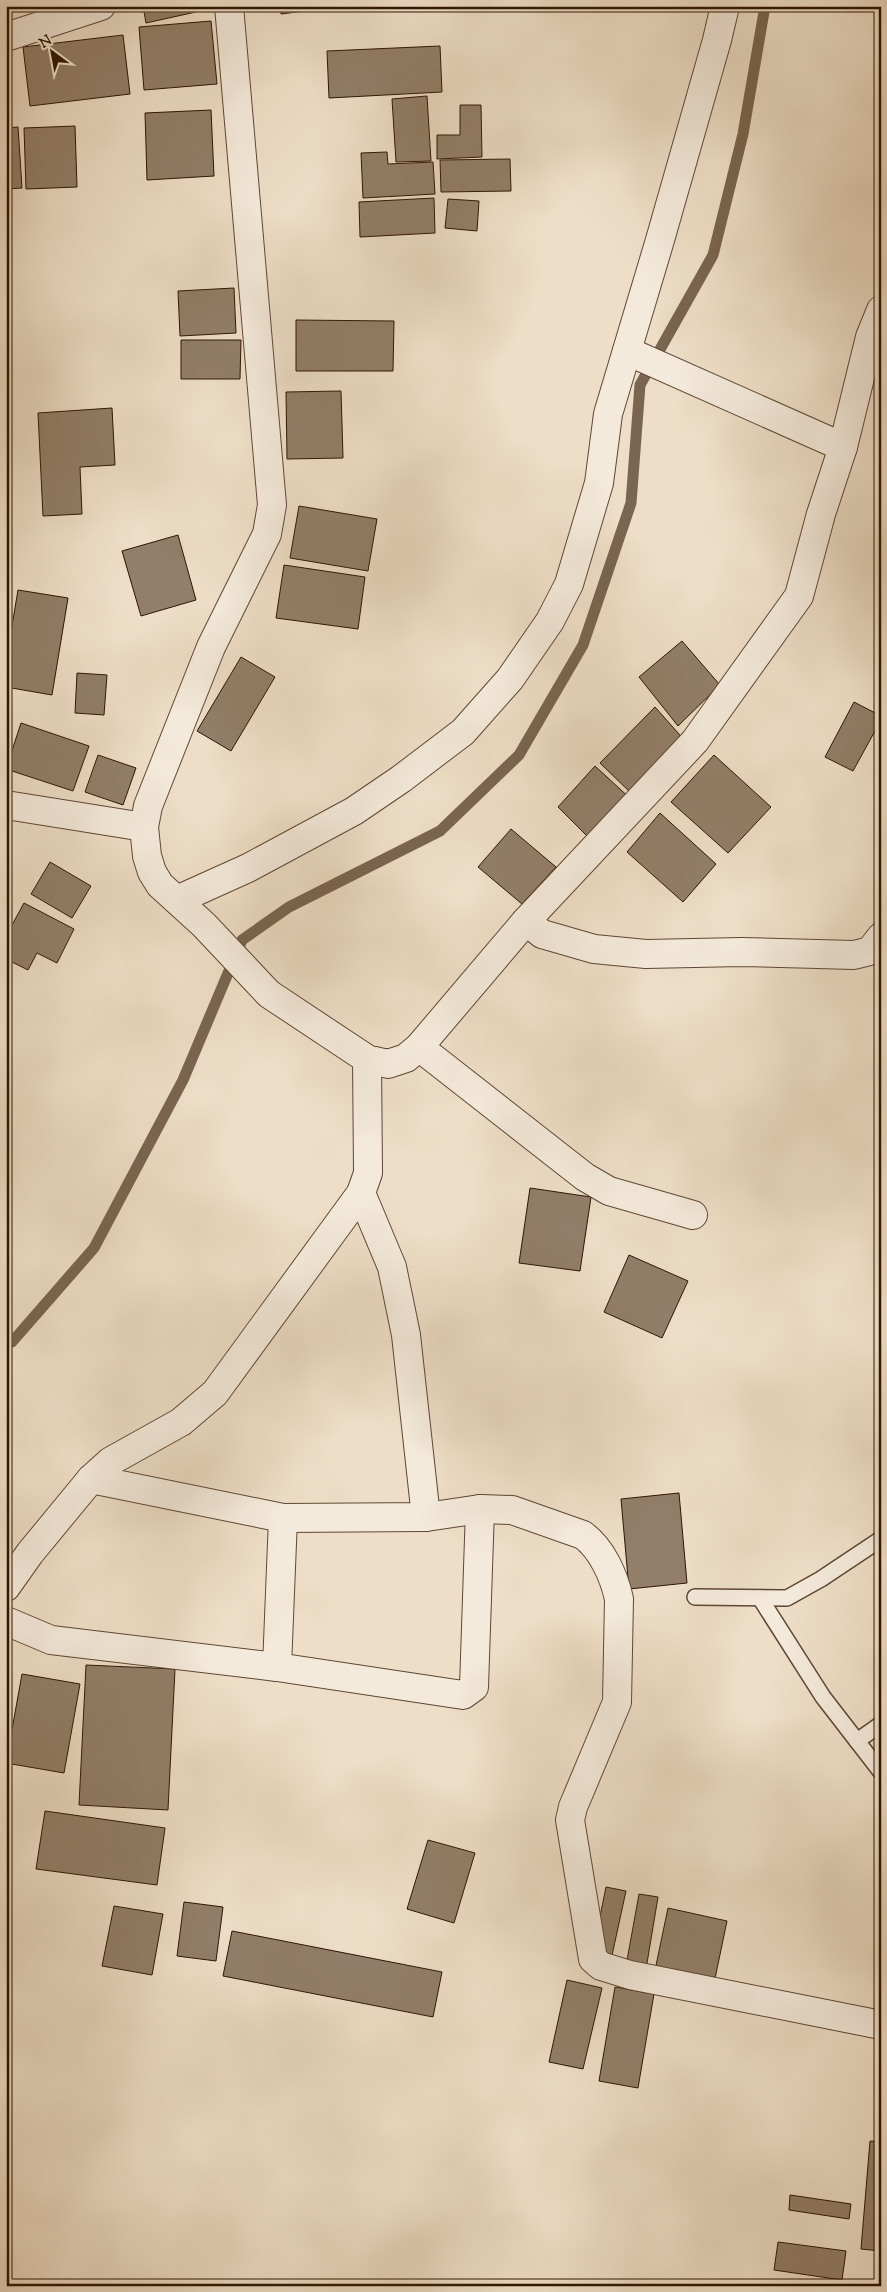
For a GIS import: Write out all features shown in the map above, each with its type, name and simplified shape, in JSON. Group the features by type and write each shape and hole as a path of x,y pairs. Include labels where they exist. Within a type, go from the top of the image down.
{"street":[{"path":"6,37 101,6"},
{"path":"229,6 272,505 267,534 211,647 148,806 144,827 147,856 152,872 160,885 204,925 269,994 367,1059 388,1064 406,1058 419,1047 526,921 695,741 799,596 821,514 876,339 881,310"},
{"path":"177,900 248,868 354,810 401,779 463,732 510,679 550,621 569,584 599,483 608,414 714,50 724,6"},
{"path":"627,351 843,447"},
{"path":"6,804 144,827"},
{"path":"526,921 542,934 594,949 646,954 742,952 854,955 870,951 881,937"},
{"path":"419,1047 593,1182 609,1191 693,1215"},
{"path":"6,1587 30,1553 91,1480 112,1461 181,1422 215,1393 361,1194 368,1173 367,1059"},
{"path":"361,1194 392,1266 406,1335 426,1517"},
{"path":"91,1480 283,1518 426,1517 480,1509 512,1510 583,1535 600,1552 616,1585 619,1600 617,1702 573,1807 570,1820 593,1959 601,1966 630,1975 881,2025"},
{"path":"6,1621 51,1640 277,1666 463,1695 470,1692 474,1687 480,1509"},
{"path":"277,1666 283,1518"}],"lane":[{"path":"695,1597 787,1598 806,1589 881,1539"},
{"path":"760,1598 823,1697 881,1772"},
{"path":"857,1741 881,1724"}],"building":[{"path":"143,6 214,6 214,8 146,23"},
{"path":"280,6 344,6 281,14"},
{"path":"211,21 217,84 144,90 139,27"},
{"path":"123,35 130,94 30,106 23,47"},
{"path":"440,46 442,92 329,98 327,51"},
{"path":"427,96 431,161 396,162 392,99"},
{"path":"460,105 481,105 482,157 437,159 437,135 460,135"},
{"path":"211,110 214,176 147,180 145,113"},
{"path":"75,126 77,187 26,189 24,128"},
{"path":"18,127 22,188 6,189 6,128"},
{"path":"387,152 388,164 433,162 435,194 363,198 361,153"},
{"path":"510,159 511,191 441,192 440,160"},
{"path":"434,198 435,233 360,237 359,202"},
{"path":"448,199 479,201 477,231 445,228"},
{"path":"234,288 236,333 180,336 178,291"},
{"path":"296,320 394,321 393,371 296,371"},
{"path":"181,340 241,340 240,379 181,379"},
{"path":"341,391 343,458 287,459 286,392"},
{"path":"112,408 115,465 80,467 82,514 43,516 38,413"},
{"path":"299,506 377,519 368,571 290,558"},
{"path":"178,535 196,600 141,616 122,551"},
{"path":"284,565 365,577 358,629 276,618"},
{"path":"18,590 68,598 52,695 6,687 6,661"},
{"path":"682,641 720,685 678,726 639,677"},
{"path":"241,657 275,677 231,751 197,731"},
{"path":"77,673 107,675 104,715 75,713"},
{"path":"854,702 881,716 881,720 853,771 825,757"},
{"path":"655,707 687,743 634,796 600,763"},
{"path":"21,723 89,746 73,791 6,769"},
{"path":"98,755 136,768 123,805 85,792"},
{"path":"714,755 771,807 728,853 671,802"},
{"path":"595,766 633,801 593,842 558,807"},
{"path":"660,813 716,864 683,902 627,852"},
{"path":"511,829 556,867 522,904 478,867"},
{"path":"50,862 91,886 72,918 31,894"},
{"path":"24,903 74,929 57,963 37,953 28,970 6,959 6,936"},
{"path":"530,1188 591,1197 580,1271 519,1263"},
{"path":"629,1255 688,1281 662,1338 604,1312"},
{"path":"679,1493 687,1583 629,1589 621,1499"},
{"path":"86,1665 175,1669 168,1810 79,1805"},
{"path":"22,1674 80,1684 64,1773 6,1763"},
{"path":"6,1677 12,1678 6,1699"},
{"path":"45,1811 165,1828 157,1885 36,1869"},
{"path":"428,1840 475,1853 454,1923 407,1909"},
{"path":"606,1887 626,1891 611,1960 592,1956"},
{"path":"639,1894 658,1897 646,1969 626,1966"},
{"path":"184,1902 223,1907 216,1961 177,1956"},
{"path":"114,1906 163,1914 152,1975 102,1966"},
{"path":"668,1908 727,1921 713,1988 654,1975"},
{"path":"232,1931 442,1972 433,2017 223,1976"},
{"path":"567,1980 602,1988 583,2069 549,2062"},
{"path":"615,1987 654,1994 638,2088 599,2081"},
{"path":"870,2141 881,2142 881,2251 861,2249"},
{"path":"790,2195 851,2204 849,2219 789,2210"},
{"path":"778,2242 846,2251 842,2280 774,2270"}],"waterway":[{"path":"6,1343 12,1342 94,1248 183,1080 242,940 289,907 440,831 519,755 583,645 631,503 640,385 713,255 743,134 765,6"}]}
